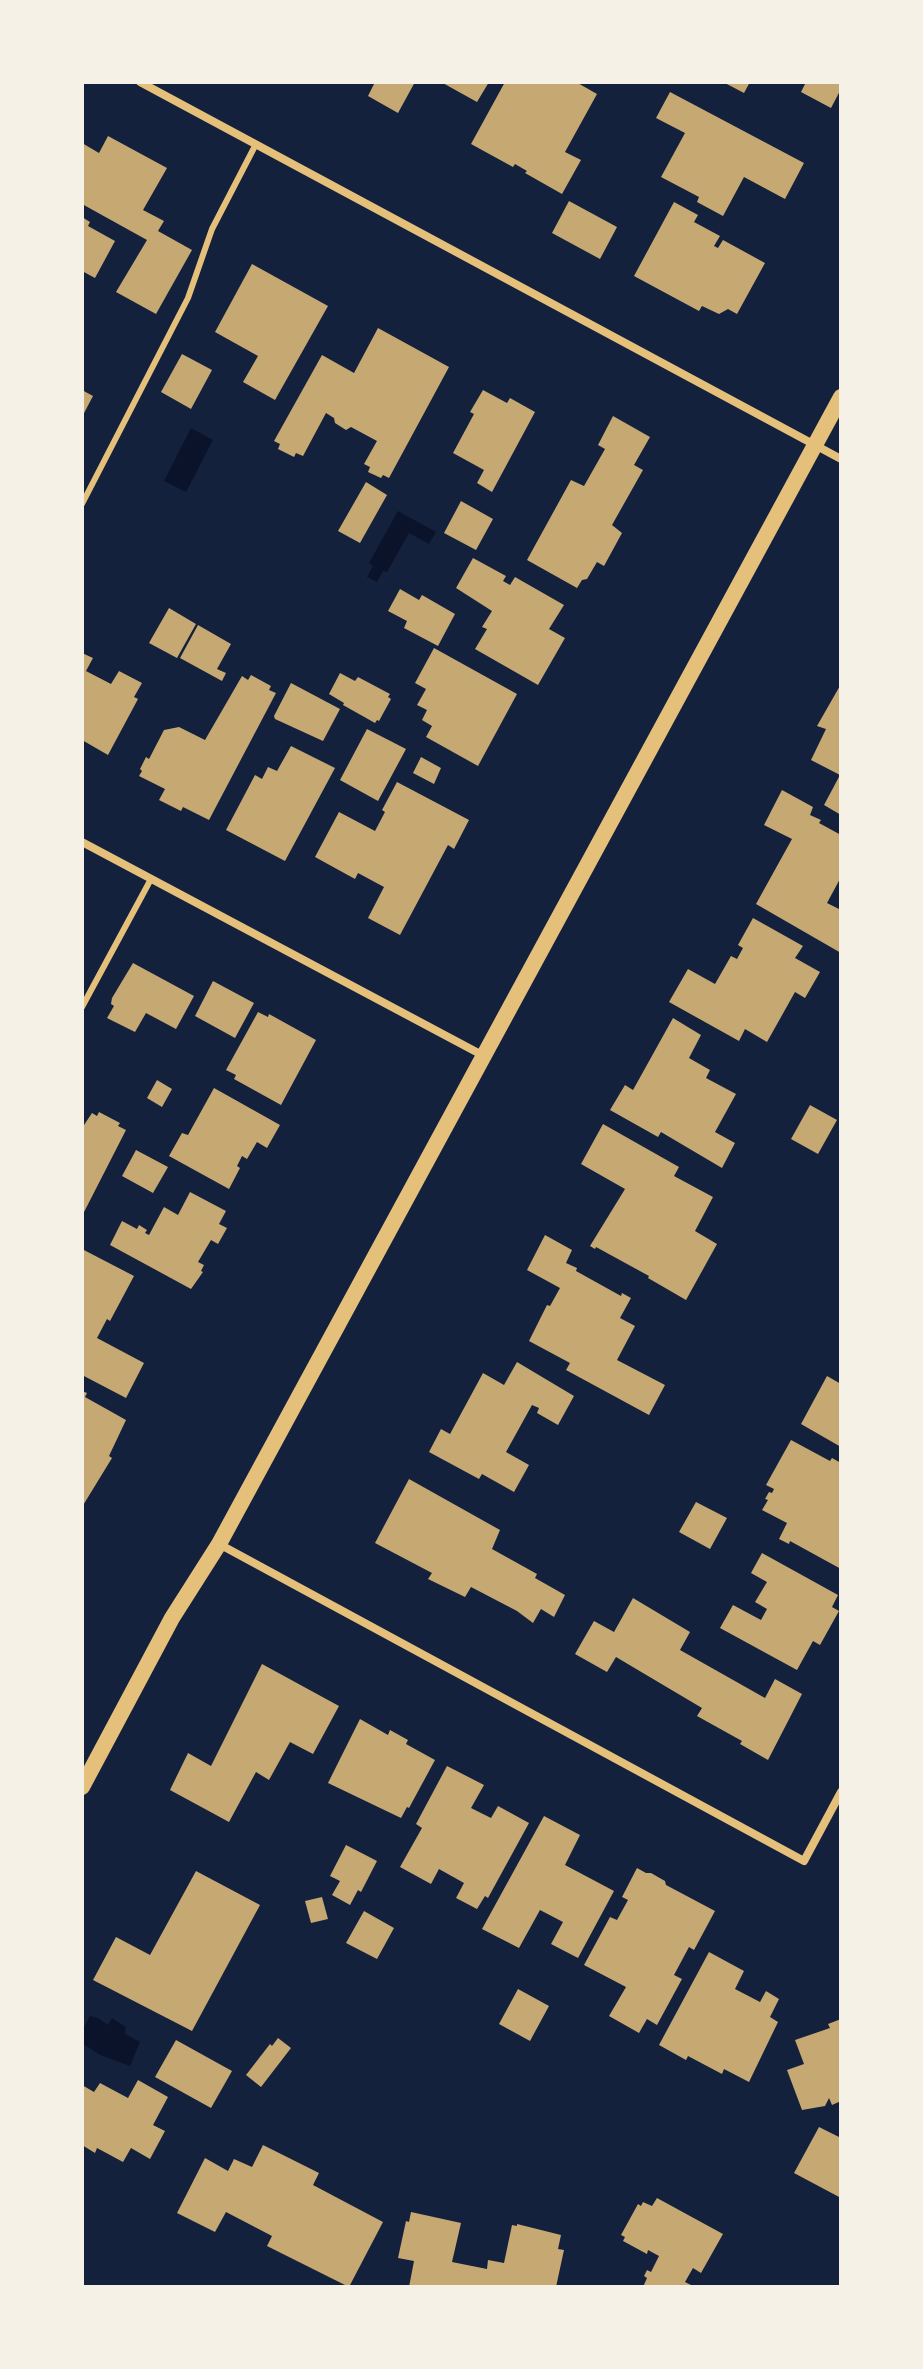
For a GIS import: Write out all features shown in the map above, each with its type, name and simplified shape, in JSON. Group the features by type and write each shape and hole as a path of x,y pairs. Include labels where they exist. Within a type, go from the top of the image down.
{"main road":[{"path":"82,1787 172,1618 219,1544 841,397"}],"street":[{"path":"140,82 841,459"},
{"path":"82,842 485,1056"},
{"path":"219,1544 804,1861 841,1792"}],"lane":[{"path":"82,504 188,298 212,229 256,144"},
{"path":"82,1007 151,879"}],"water":[{"path":"191,428 213,440 186,492 164,481"},
{"path":"398,511 436,532 429,544 409,533 387,572 383,571 377,582 367,577 373,566 369,563"},
{"path":"90,2016 108,2025 112,2018 126,2027 125,2034 140,2042 130,2066 100,2055 82,2043 82,2031"}],"building":[{"path":"375,82 415,82 398,113 368,96"},
{"path":"441,82 489,82 477,102"},
{"path":"505,82 576,82 597,94 565,152 581,160 562,194 515,164 513,167 471,144"},
{"path":"723,82 750,82 744,93"},
{"path":"806,82 841,82 841,89 831,108 801,92"},
{"path":"670,92 804,163 785,199 744,177 723,216 697,202 699,197 661,177 685,133 656,118"},
{"path":"108,136 167,168 143,210 164,221 158,231 192,250 156,314 116,292 147,240 82,204 82,143 99,153"},
{"path":"569,201 617,227 600,259 552,233"},
{"path":"674,202 698,215 694,222 720,236 714,246 718,248 723,240 765,263 737,314 728,309 719,314 702,306 699,311 634,276"},
{"path":"82,217 90,222 88,226 115,241 95,278 82,271"},
{"path":"252,264 328,306 275,400 243,382 258,356 215,332"},
{"path":"378,328 449,367 389,478 368,472 370,467 364,464 377,441 351,427 346,430 326,413 303,456 296,453 294,457 278,449 280,444 274,441 322,355 354,373"},
{"path":"182,354 212,370 191,409 161,392"},
{"path":"82,390 93,396 82,417"},
{"path":"483,390 507,403 510,398 535,412 492,492 477,483 484,470 453,453"},
{"path":"613,416 650,437 634,465 643,470 612,525 622,533 604,566 597,562 587,579 582,580 577,588 527,560 571,480 584,486 605,449 598,445"},
{"path":"366,482 387,495 360,543 338,531"},
{"path":"461,501 493,519 476,550 444,533"},
{"path":"473,558 506,576 503,581 510,585 515,577 564,605 549,629 565,638 538,685 475,649 487,629 482,627 492,611 456,588"},
{"path":"400,589 419,600 422,595 455,614 438,646 404,628 407,621 388,611"},
{"path":"169,608 196,624 177,658 149,643"},
{"path":"198,625 231,644 217,669 226,673 222,681 180,658"},
{"path":"434,648 517,694 478,766 426,737 432,726 422,720 427,710 417,705 426,689 415,683"},
{"path":"82,653 93,658 86,671 111,684 119,671 142,683 134,697 138,699 108,755 82,740"},
{"path":"340,673 355,681 358,677 390,694 388,697 391,699 379,721 375,723 329,694"},
{"path":"251,675 271,686 269,690 276,693 209,820 183,807 181,811 159,800 165,789 139,776 146,757 149,759 164,730 179,727 205,740 242,676 248,680"},
{"path":"291,683 340,709 323,741 275,719"},
{"path":"841,684 841,815 824,805 840,775 811,760 826,729 817,726"},
{"path":"367,729 406,749 378,801 340,780"},
{"path":"291,746 335,768 285,861 226,830 255,775 262,779 268,767 277,771"},
{"path":"421,757 441,768 434,784 413,773"},
{"path":"397,782 469,820 454,849 448,845 400,935 368,918 384,887 358,873 355,879 315,857 339,812 375,831"},
{"path":"782,790 813,807 810,815 841,835 841,877 827,903 841,910 841,953 756,904 792,839 764,825"},
{"path":"753,918 803,946 795,958 820,972 805,998 795,992 767,1042 745,1029 739,1041 669,1002 688,969 715,984 731,956 737,959 743,948 738,945"},
{"path":"133,963 194,996 176,1029 146,1013 135,1032 107,1018 114,1006 111,1004 112,998"},
{"path":"213,981 254,1003 235,1038 195,1016"},
{"path":"258,1012 268,1017 269,1014 316,1040 281,1105 234,1079 236,1075 226,1070"},
{"path":"673,1018 701,1035 689,1058 710,1070 706,1078 736,1094 715,1132 735,1143 722,1168 661,1132 658,1137 610,1110 625,1085 633,1090"},
{"path":"157,1080 172,1089 162,1107 147,1098"},
{"path":"214,1088 280,1125 267,1148 257,1142 247,1159 242,1156 237,1166 240,1168 229,1189 169,1156 182,1133 188,1135"},
{"path":"810,1105 837,1120 818,1154 791,1139"},
{"path":"99,1112 120,1123 118,1126 126,1130 82,1216 82,1128 92,1113 97,1116"},
{"path":"603,1124 679,1167 674,1176 713,1197 695,1231 717,1244 686,1300 649,1276 590,1246 625,1189 581,1164"},
{"path":"136,1150 168,1167 153,1193 122,1176"},
{"path":"190,1192 226,1211 219,1224 227,1228 218,1244 211,1240 198,1262 204,1265 203,1272 191,1289 110,1245 122,1221 137,1229 139,1225 149,1235 164,1207 178,1215"},
{"path":"545,1235 572,1250 566,1263 577,1268 576,1271 621,1296 622,1293 631,1298 620,1318 635,1326 617,1360 665,1385 649,1415 566,1370 570,1363 529,1341 547,1305 550,1306 560,1288 527,1270"},
{"path":"82,1249 134,1276 110,1321 107,1319 97,1338 144,1363 126,1398 82,1375"},
{"path":"517,1362 574,1396 558,1425 537,1413 539,1408 532,1405 506,1452 529,1465 514,1492 482,1474 479,1479 429,1452 441,1429 450,1434 483,1373 504,1385"},
{"path":"827,1376 841,1384 841,1447 801,1424"},
{"path":"82,1391 87,1393 85,1397 126,1420 109,1456 112,1458 82,1507"},
{"path":"791,1440 830,1461 832,1458 841,1463 841,1569 790,1541 789,1544 779,1539 787,1523 762,1510 769,1492 772,1493 774,1489 766,1485"},
{"path":"409,1479 500,1530 492,1549 537,1574 535,1578 565,1595 554,1617 541,1609 533,1623 471,1587 465,1597 428,1579 432,1573 375,1543"},
{"path":"696,1502 727,1518 710,1549 679,1532"},
{"path":"762,1553 838,1595 832,1607 839,1611 820,1645 813,1641 797,1670 720,1628 733,1605 761,1620 767,1609 755,1602 767,1582 751,1573"},
{"path":"633,1598 690,1632 680,1650 765,1698 775,1679 802,1694 768,1760 740,1744 742,1741 697,1716 702,1708 616,1657 607,1672 575,1654 594,1621 614,1632"},
{"path":"262,1664 339,1706 313,1754 290,1742 269,1780 256,1772 229,1822 170,1790 188,1753 211,1766"},
{"path":"360,1719 388,1735 390,1730 408,1740 406,1744 435,1760 401,1818 328,1783"},
{"path":"447,1766 484,1785 471,1808 491,1818 498,1806 529,1823 488,1898 485,1896 477,1909 456,1898 464,1883 439,1869 431,1884 400,1867 422,1828 416,1824"},
{"path":"544,1816 580,1835 565,1865 614,1891 578,1958 551,1944 563,1922 540,1910 519,1948 482,1929"},
{"path":"346,1845 377,1861 361,1892 358,1890 350,1905 332,1895 340,1881 330,1876"},
{"path":"637,1868 715,1911 694,1950 689,1947 674,1975 682,1979 657,2025 647,2019 639,2033 609,2016 626,1987 584,1965 610,1917 617,1920 628,1900 622,1897"},
{"path":"196,1871 260,1905 192,2031 93,1980 116,1937 150,1955"},
{"path":"322,1897 328,1919 311,1923 305,1901"},
{"path":"364,1911 394,1928 377,1959 346,1943"},
{"path":"709,1952 744,1971 735,1989 760,2002 766,1991 779,1999 770,2017 778,2022 749,2082 724,2069 722,2074 688,2056 686,2060 659,2045"},
{"path":"518,1989 549,2006 530,2041 499,2024"},
{"path":"841,2019 841,2101 832,2105 829,2098 825,2106 802,2110 787,2070 804,2064 795,2040 830,2028 828,2024"},
{"path":"278,2038 291,2048 261,2087 246,2075"},
{"path":"176,2040 232,2071 211,2108 155,2077"},
{"path":"138,2080 168,2097 153,2125 165,2131 150,2159 131,2148 123,2162 97,2148 95,2153 82,2145 82,2085 94,2092 100,2083 128,2098"},
{"path":"819,2127 841,2138 841,2198 794,2173"},
{"path":"263,2145 319,2173 313,2185 383,2222 349,2287 267,2246 272,2236 226,2212 215,2232 177,2213 205,2158 228,2171 234,2159 252,2167"},
{"path":"657,2198 723,2234 701,2273 693,2268 685,2282 695,2287 643,2287 647,2270 651,2272 659,2256 648,2250 647,2254 623,2241 625,2237 621,2235 638,2204 641,2206 643,2202 652,2206"},
{"path":"411,2212 461,2223 452,2262 487,2269 488,2260 504,2263 512,2225 561,2235 558,2249 564,2250 556,2287 409,2287 414,2261 398,2258"}]}
